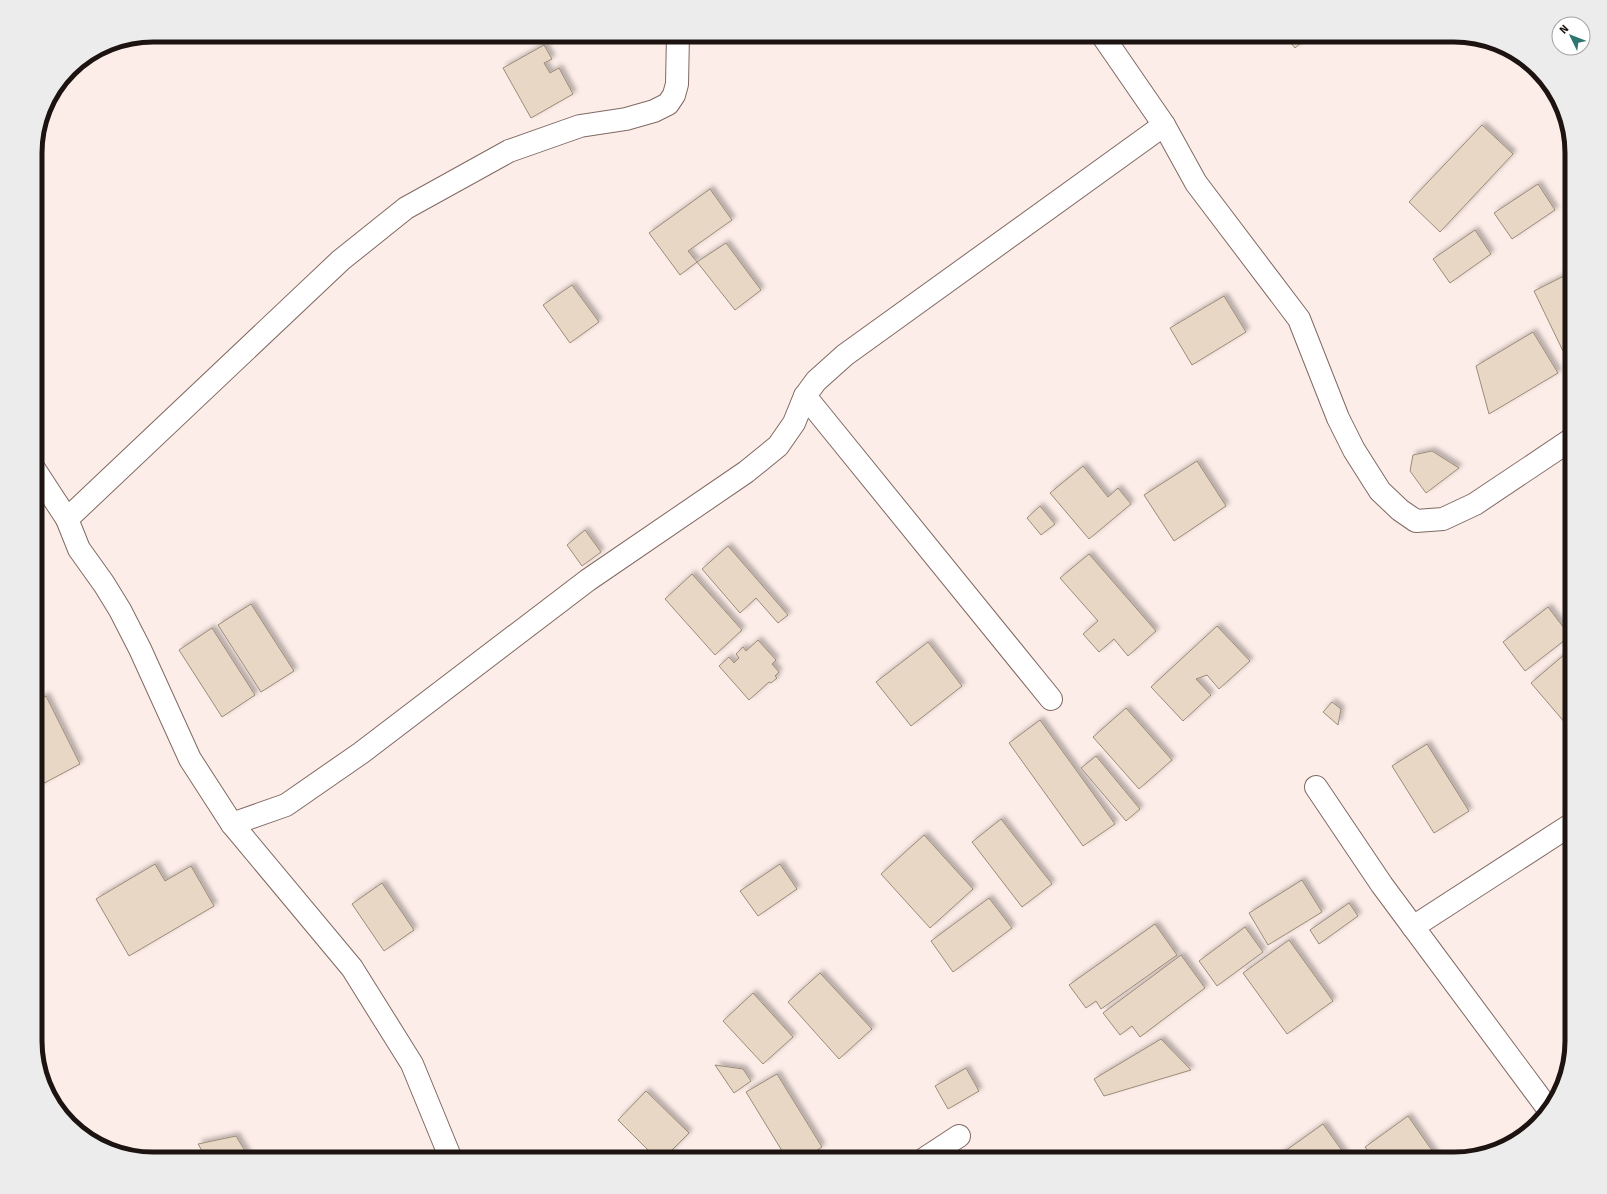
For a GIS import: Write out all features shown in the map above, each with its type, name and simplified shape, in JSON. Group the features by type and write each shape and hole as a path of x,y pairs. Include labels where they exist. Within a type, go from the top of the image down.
{"street":[{"path":"67,518 341,260 406,208 509,151 580,126 626,119 654,111 668,104 674,95 677,84 678,42"},
{"path":"1107,42 1164,125 1196,182 1299,319 1338,418 1354,450 1380,491 1400,510 1416,521 1443,519 1475,504 1565,444"},
{"path":"232,824 286,805 362,753 588,580 746,472 778,446 794,423 805,396 816,381 845,355 1164,125"},
{"path":"805,396 1051,699"},
{"path":"42,480 67,518 79,549 104,584 120,610 140,649 190,759 232,824 352,968 412,1064 448,1152"},
{"path":"1316,787 1382,885 1545,1104"},
{"path":"1413,927 1565,829"},
{"path":"935,1152 959,1136"}],"building":[{"path":"1290,42 1302,42 1295,48"},
{"path":"544,45 552,59 544,63 550,73 559,68 573,94 531,118 503,68"},
{"path":"1482,125 1513,154 1440,232 1409,202"},
{"path":"1538,184 1555,210 1512,239 1494,213"},
{"path":"710,189 732,220 688,251 697,262 680,275 649,233"},
{"path":"1475,230 1491,254 1450,283 1433,259"},
{"path":"726,243 761,290 735,310 697,262"},
{"path":"1565,276 1565,350 1563,351 1534,291"},
{"path":"572,285 599,322 570,343 543,305"},
{"path":"1224,296 1246,332 1192,365 1170,328"},
{"path":"1533,332 1558,373 1489,414 1476,366"},
{"path":"1432,451 1459,468 1426,493 1410,471 1413,455"},
{"path":"1197,461 1226,506 1174,541 1144,495"},
{"path":"1083,466 1108,497 1118,488 1131,504 1089,539 1050,493"},
{"path":"1040,506 1055,524 1041,535 1027,518"},
{"path":"585,530 601,552 582,566 567,545"},
{"path":"728,546 788,615 778,623 756,598 740,613 702,569"},
{"path":"1089,554 1156,631 1128,656 1114,639 1099,652 1083,634 1098,621 1060,578"},
{"path":"692,574 742,630 715,655 665,599"},
{"path":"251,604 294,671 261,692 218,625"},
{"path":"1548,607 1565,629 1565,640 1525,671 1503,642"},
{"path":"1217,626 1250,661 1219,689 1207,675 1196,679 1211,695 1183,721 1151,687"},
{"path":"212,628 255,695 222,717 179,650"},
{"path":"758,640 776,660 772,664 779,672 775,676 777,678 771,683 769,682 749,700 719,666 729,657 734,663 739,658 736,654 743,647 746,651"},
{"path":"928,642 962,686 911,726 876,682"},
{"path":"1565,654 1565,723 1531,683"},
{"path":"46,696 80,764 42,784 42,698"},
{"path":"1332,702 1341,709 1338,725 1323,712"},
{"path":"1126,708 1172,760 1139,789 1093,737"},
{"path":"1040,720 1115,824 1083,846 1009,743"},
{"path":"1427,744 1469,811 1434,833 1392,766"},
{"path":"1096,756 1140,809 1126,821 1081,768"},
{"path":"1001,819 1052,884 1022,907 972,842"},
{"path":"924,835 973,889 930,928 881,874"},
{"path":"155,864 165,881 191,866 214,906 129,956 96,899"},
{"path":"780,864 797,889 758,916 740,891"},
{"path":"1302,880 1322,912 1268,945 1249,913"},
{"path":"382,883 414,930 384,951 352,904"},
{"path":"989,898 1012,928 953,972 931,941"},
{"path":"1349,903 1358,916 1319,944 1310,930"},
{"path":"1155,924 1177,955 1101,1009 1096,1001 1086,1008 1069,985"},
{"path":"1245,927 1263,952 1217,986 1199,961"},
{"path":"1289,940 1333,1001 1287,1034 1243,973"},
{"path":"1181,955 1205,988 1140,1037 1132,1026 1120,1035 1103,1013"},
{"path":"820,973 872,1029 839,1059 788,1002"},
{"path":"753,993 793,1037 763,1064 723,1021"},
{"path":"1161,1039 1191,1070 1104,1096 1094,1079"},
{"path":"715,1065 743,1069 751,1081 734,1093"},
{"path":"966,1068 979,1091 948,1109 935,1086"},
{"path":"777,1074 822,1147 814,1152 783,1152 746,1092"},
{"path":"646,1091 689,1133 670,1152 650,1152 618,1120"},
{"path":"1408,1116 1433,1152 1369,1152 1365,1147"},
{"path":"1323,1124 1343,1152 1284,1152"},
{"path":"236,1136 246,1152 203,1152 198,1144"}]}
